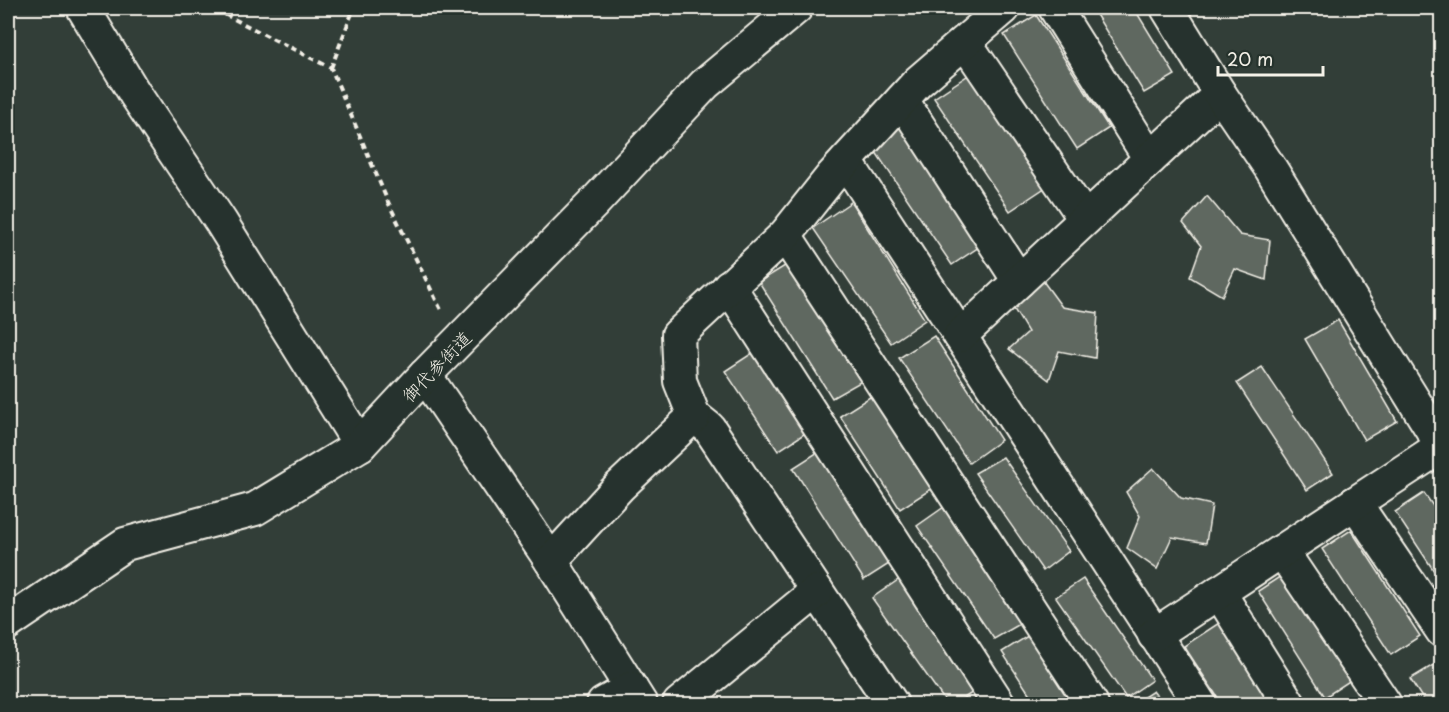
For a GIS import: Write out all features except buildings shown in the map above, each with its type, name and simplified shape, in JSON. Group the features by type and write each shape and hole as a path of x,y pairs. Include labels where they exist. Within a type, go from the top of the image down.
{"street":[{"path":"83,8 135,94 221,222 360,445"},
{"name":"御代参街道","path":"8,623 125,544 255,509 360,445 425,375 592,205 705,84 796,8"},
{"path":"892,705 709,428 694,416 680,381 678,335 785,235 846,161 918,82 1004,8"},
{"path":"1055,8 1150,159"},
{"path":"1154,635 1442,446 1271,169 1220,94 1167,8"},
{"path":"964,42 1086,219"},
{"path":"960,336 1220,94"},
{"path":"902,100 1019,281"},
{"path":"846,161 1200,705"},
{"path":"785,235 1092,705"},
{"path":"729,286 999,705"},
{"path":"425,375 551,561 636,696 603,705"},
{"path":"551,561 619,487 694,416"},
{"path":"1355,503 1442,631"},
{"path":"1282,551 1385,705"},
{"path":"679,705 817,591"},
{"path":"1219,592 1289,705"}],"path":[{"path":"217,8 222,13 331,68 388,202 457,344"},
{"path":"331,68 354,8"}]}
